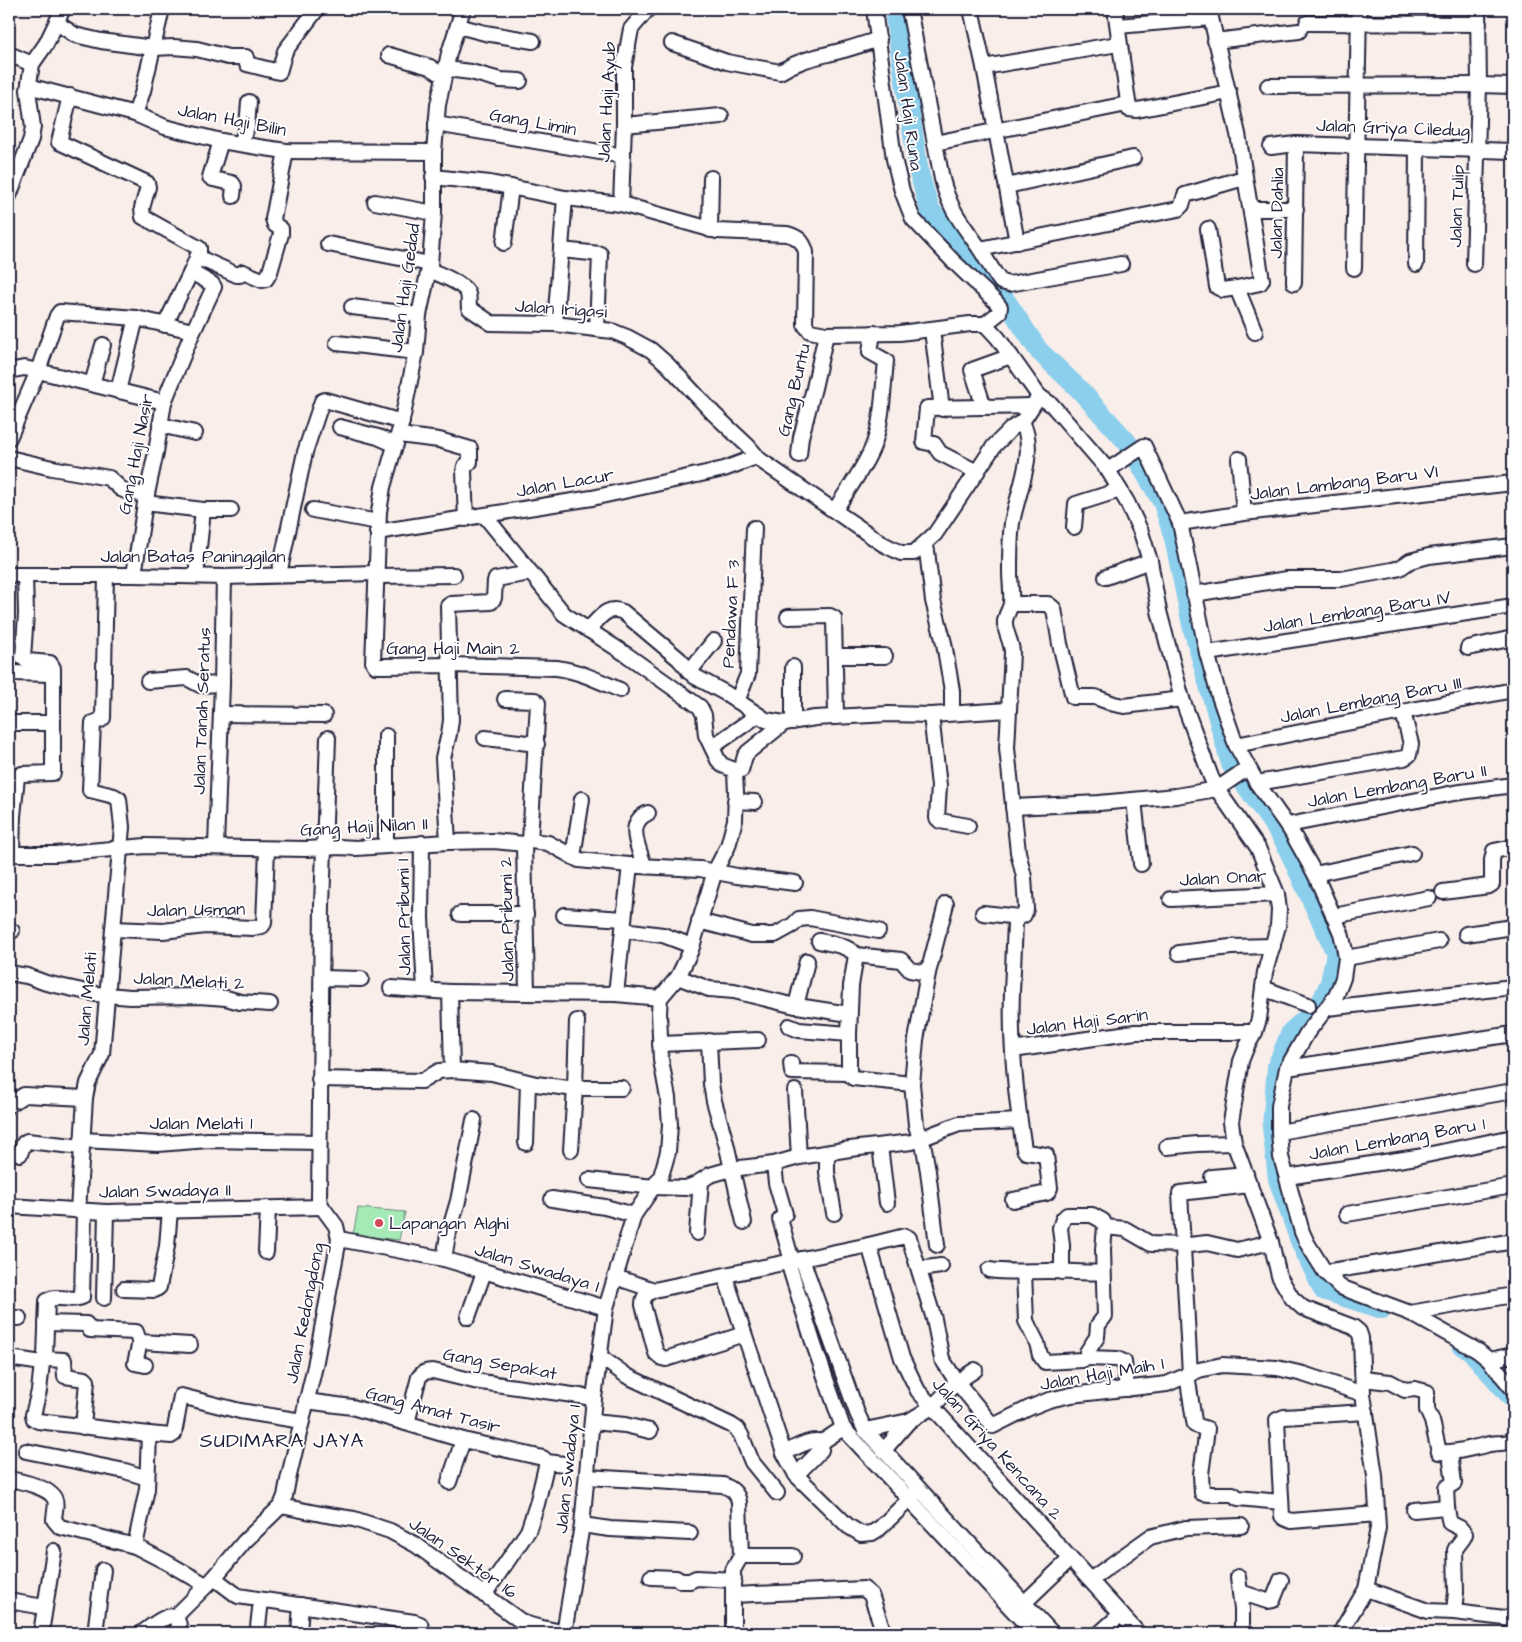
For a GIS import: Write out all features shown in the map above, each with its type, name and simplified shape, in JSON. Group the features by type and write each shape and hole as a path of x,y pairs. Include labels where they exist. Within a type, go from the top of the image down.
{"street":[{"path":"9,196 31,139 33,127 28,94 32,64 46,44 63,9"},
{"path":"135,114 162,9"},
{"path":"56,23 75,35 101,41 153,48 197,49 228,57 246,57 247,64 279,72 285,51 317,9"},
{"name":"Jalan Haji Gedad","path":"377,574 378,527 383,487 399,434 416,352 419,315 429,267 434,213 436,124 445,72 463,9"},
{"name":"Jalan Haji Ayub","path":"621,204 624,67 632,26 648,9"},
{"name":"Jalan Haji Runa","path":"874,9 894,159 902,191 913,219 953,262 1000,307 999,314 986,324"},
{"path":"909,9 948,202 1001,282 1004,284 1121,264"},
{"path":"971,9 1008,186 1017,242"},
{"path":"1116,9 1125,87 1128,105 1131,110 1229,92"},
{"name":"Jalan Tulip","path":"1474,264 1479,85 1478,9"},
{"path":"1118,26 1210,14 1239,142 1262,280 1260,284 1223,290 1217,287 1208,229"},
{"path":"1215,41 1303,27 1359,15 1478,24"},
{"path":"1354,268 1359,15"},
{"path":"458,26 484,33 533,41"},
{"path":"672,42 727,62 780,72 811,57 839,52 879,39"},
{"path":"984,67 1112,45"},
{"path":"9,54 32,64"},
{"path":"389,55 445,72 471,72 500,80 520,82"},
{"name":"Jalan Haji Bilin","path":"30,85 135,114 164,127 221,140 286,151 434,152"},
{"path":"1268,86 1513,86"},
{"path":"70,96 59,142 147,183 148,187 142,208 143,218 199,248 200,251 191,272 165,325"},
{"path":"241,143 247,127 249,102"},
{"path":"935,143 1122,105"},
{"path":"624,125 721,116"},
{"name":"Gang Limin","path":"436,124 623,156"},
{"path":"221,140 210,177 232,183 234,186 233,196"},
{"name":"Jalan Griya Ciledug","path":"1271,147 1296,144 1513,151"},
{"name":"Jalan Dahlia","path":"1294,284 1296,144"},
{"path":"1416,264 1417,148"},
{"path":"197,257 236,275 240,275 243,272 262,280 266,279 282,234 281,229 275,225 273,219 286,151"},
{"path":"1008,186 1133,158"},
{"path":"434,177 490,183 565,198 621,204 710,230 787,234 800,239 804,244 806,252 805,325 810,331 826,334 900,333 970,324 986,324 1011,356 1036,401"},
{"path":"710,230 711,178"},
{"path":"980,249 1178,209 1182,205 1185,195 1237,180"},
{"path":"504,243 511,187"},
{"path":"555,324 565,198"},
{"path":"375,202 434,213"},
{"path":"1257,209 1296,209"},
{"path":"328,244 429,267"},
{"path":"561,250 600,254 597,329"},
{"name":"Jalan Irigasi","path":"429,267 466,290 469,308 491,323 555,324 612,331 651,350 748,446 756,457 883,544 901,553 914,553 925,544"},
{"name":"Gang Haji Nasir","path":"134,575 164,402 193,331 214,287 191,272"},
{"path":"1237,288 1255,332"},
{"path":"352,307 419,315"},
{"path":"9,438 38,371 56,316 60,312 136,318 193,331"},
{"path":"118,391 136,318"},
{"path":"932,330 942,408"},
{"path":"835,510 864,465 873,446 879,426 886,361 870,352 873,333"},
{"name":"Gang Buntu","path":"799,456 801,437 826,334"},
{"path":"337,343 416,352"},
{"path":"92,384 103,345"},
{"path":"984,407 972,370 1011,356"},
{"path":"9,371 24,368 164,402"},
{"path":"279,574 305,452 322,401 325,400 399,434 439,440 470,449 470,462 465,466 464,471 466,519"},
{"path":"952,713 952,691 944,643 933,601 925,544 943,524 994,446 1012,428 1022,422 1036,401"},
{"path":"977,472 940,453 934,444 924,442 927,408 984,407 1036,401 1052,405 1108,470 1141,532 1150,561 1160,611 1182,699 1220,787 1258,848 1277,894 1278,926 1265,972 1259,1019 1241,1061 1231,1122 1234,1143 1271,1242 1279,1276 1292,1298 1303,1308 1353,1327 1359,1332 1361,1338 1364,1394 1375,1476 1377,1539 1366,1589 1340,1633"},
{"path":"1013,1200 1049,1191 1046,1157 1044,1154 1025,1151 1019,1121 1013,1050 1012,993 1015,923 1025,913 1026,900 1007,748 1008,710 1012,680 1012,645 1005,626 1005,618 1011,604 1012,522 1025,475 1026,437 1022,422"},
{"path":"160,426 194,433"},
{"path":"340,427 378,437 399,434"},
{"path":"1108,470 1144,446 1180,523 1207,653 1219,696 1245,771 1288,825 1315,874 1340,933 1346,958 1343,978 1336,996 1307,1033 1287,1068 1279,1106 1281,1157 1305,1237 1325,1272 1340,1287 1410,1313 1478,1351 1489,1360 1513,1389"},
{"name":"Jalan Lacur","path":"313,510 378,527 466,519 592,498 724,469 756,457"},
{"path":"9,458 109,478 120,489 146,499 202,510 231,510"},
{"path":"1240,459 1244,513"},
{"name":"Jalan Lambang Baru VI","path":"1180,523 1244,513 1513,482"},
{"path":"1074,527 1076,504 1120,490"},
{"path":"196,576 202,510"},
{"path":"391,988 450,992 616,994 660,998 678,978 692,946 715,871 728,846 733,829 735,773 732,769 722,765 712,747 706,735 703,712 700,708 681,696 654,674 564,614 485,516"},
{"name":"Pendawa F 3","path":"737,701 748,674 754,528"},
{"path":"1194,594 1287,579 1341,579 1400,568 1410,561 1429,556 1513,546"},
{"path":"1106,577 1150,561"},
{"path":"448,842 443,758 451,720 448,606 451,604 491,602 494,598 496,579 531,573"},
{"name":"Jalan Batas Paninggilan","path":"9,575 224,577 279,574 454,575"},
{"name":"Gang Haji Main 2","path":"377,574 374,665 537,667 569,670 620,690"},
{"path":"11,854 11,799 19,775 53,773 53,668 50,662 27,661 23,658 26,614 25,575"},
{"name":"Jalan Melati","path":"46,1323 46,1304 48,1299 77,1299 82,1297 82,1144 85,1098 88,1083 102,1054 122,827 119,799 90,790 94,723 103,718 106,575"},
{"name":"Jalan Tanah Seratus","path":"216,846 224,577"},
{"path":"1011,604 1048,604 1054,609 1060,644 1074,697 1096,697 1124,706 1182,699"},
{"name":"Jalan Lembang Baru IV","path":"1207,653 1513,606"},
{"path":"588,630 605,612 616,609 624,612 679,659 689,672 766,720 789,722 815,718 889,714 931,715 1008,710"},
{"path":"788,617 830,616 834,618 836,717"},
{"path":"1468,648 1513,638"},
{"path":"689,672 714,641"},
{"path":"835,656 886,656"},
{"path":"735,773 741,770 744,756 748,752 789,722 793,667"},
{"path":"9,673 53,674"},
{"path":"148,681 186,678 200,685 222,684"},
{"name":"Jalan Lembang Baru III","path":"1236,746 1513,690"},
{"name":"Jalan Pribumi 2","path":"505,699 535,700 538,703 537,744 527,843 527,993"},
{"path":"1257,784 1404,758 1409,755 1411,744 1403,712"},
{"path":"221,714 324,715"},
{"path":"712,747 758,715"},
{"path":"931,715 939,786 937,818 940,821 968,826"},
{"path":"9,724 53,723"},
{"path":"386,736 386,845"},
{"name":"Jalan Kedongdong","path":"281,1506 285,1496 315,1366 338,1239 336,1226 319,1200 328,738"},
{"path":"485,738 537,744"},
{"path":"1013,807 1176,796 1220,787 1245,771"},
{"name":"Jalan Lembang Baru II","path":"1288,825 1454,793 1513,785"},
{"path":"574,857 582,799"},
{"path":"1134,800 1141,864"},
{"path":"735,801 755,802"},
{"path":"616,994 623,924 637,866 634,826 640,817 648,813"},
{"name":"Gang Haji Nilan II","path":"11,854 55,854 146,846 216,846 267,849 356,848 494,841 548,843 574,857 588,861 715,871 737,876 795,883"},
{"name":"Jalan Pribumi 1","path":"422,844 421,918 425,990"},
{"path":"1443,892 1489,886 1492,884 1494,851 1513,847"},
{"name":"Jalan Usman","path":"113,929 163,930 205,926 253,928 262,926 264,923 267,849"},
{"path":"1315,874 1412,853"},
{"name":"Jalan Onar","path":"1171,899 1277,894"},
{"path":"1334,916 1429,898"},
{"path":"937,1245 924,1148 916,1125 912,1084 916,1040 928,973 946,904"},
{"path":"983,913 1019,917"},
{"path":"460,914 526,914"},
{"path":"564,915 623,924 663,935 692,946"},
{"path":"699,921 752,935 775,935 793,925 799,919 810,918 878,931"},
{"path":"1466,934 1513,927"},
{"path":"819,941 842,947 854,952 856,956 849,1014 849,1072 853,1078 912,1084"},
{"path":"1346,958 1439,941"},
{"path":"1179,952 1231,947 1273,946"},
{"path":"856,956 901,960 910,970 928,973"},
{"path":"796,1006 807,961"},
{"name":"Jalan Melati 2","path":"9,973 28,976 46,983 106,995 167,998 199,996 270,1004"},
{"path":"322,978 361,979"},
{"path":"678,978 709,989 740,993 796,1006 849,1014"},
{"path":"1327,1008 1513,987"},
{"path":"1263,988 1308,1005"},
{"path":"450,992 452,1070"},
{"name":"Jalan Swadaya 1","path":"564,1633 582,1525 594,1398 606,1308 634,1215 661,1176 667,1159 670,1124 660,1044 660,998"},
{"path":"571,1150 577,1021"},
{"path":"789,1026 799,1030 849,1034"},
{"name":"Jalan Haji Sarin","path":"1013,1050 1135,1032 1255,1032"},
{"path":"1287,1068 1513,1034"},
{"path":"660,1044 758,1040"},
{"path":"709,1041 711,1084 714,1101 726,1143 744,1222"},
{"path":"791,1063 792,1072 849,1072"},
{"path":"320,1079 422,1080 439,1071 452,1070 492,1073 528,1083 575,1088 622,1088"},
{"path":"526,1143 528,1083"},
{"path":"795,1091 799,1157"},
{"path":"1279,1132 1513,1091"},
{"path":"9,1105 24,1095 85,1098"},
{"path":"444,1260 474,1120"},
{"path":"589,1180 654,1187 686,1188 710,1175 731,1169 774,1164 799,1157 920,1139 959,1124 1019,1121"},
{"name":"Jalan Lembang Baru 1","path":"1287,1177 1417,1157 1513,1137"},
{"name":"Jalan Melati 1","path":"20,1154 24,1143 27,1142 158,1144 208,1140 319,1142"},
{"path":"1167,1147 1234,1143"},
{"path":"880,1146 887,1203"},
{"path":"827,1153 827,1172 834,1213"},
{"path":"774,1164 782,1216 814,1345 843,1428 1034,1633"},
{"path":"1212,1177 1248,1179"},
{"path":"1248,1179 1180,1193 1189,1374 1195,1426 1207,1429 1201,1474 1202,1493 1233,1494 1238,1498 1282,1509"},
{"path":"697,1233 701,1181"},
{"path":"1347,1214 1513,1186"},
{"path":"552,1199 605,1207 634,1215"},
{"name":"Jalan Swadaya II","path":"9,1206 106,1212 322,1207"},
{"path":"266,1252 268,1208"},
{"path":"124,1289 155,1290 160,1286 167,1246 170,1210"},
{"path":"104,1298 106,1212"},
{"path":"1062,1272 1060,1228 1063,1219 1067,1215 1092,1215 1103,1221 1105,1227 1103,1249 1105,1316 1098,1325 1097,1337 1088,1352 1087,1358"},
{"path":"1105,1227 1125,1229 1151,1244 1183,1245 1207,1243 1237,1250 1271,1242"},
{"path":"744,1334 666,1359 662,1358 656,1353 643,1305 646,1294 654,1290 905,1236 909,1238 919,1269 934,1319 942,1359 958,1382"},
{"name":"Jalan Swadaya I","path":"338,1239 444,1260 606,1308"},
{"path":"1325,1272 1508,1242 1513,1239"},
{"name":"Jalan Griya Kencana 2","path":"869,1245 902,1358 913,1383 932,1407 1138,1633"},
{"path":"794,1260 865,1430 1052,1633"},
{"path":"919,1269 941,1266"},
{"path":"989,1270 1087,1274 1103,1272"},
{"path":"468,1317 484,1272"},
{"path":"1024,1272 1026,1321 1037,1342 1040,1355 1045,1362 1087,1358 1118,1359 1124,1362 1127,1389"},
{"path":"726,1276 784,1453 796,1475 848,1526 861,1534 872,1533 880,1528 920,1489"},
{"path":"624,1280 654,1290"},
{"path":"1410,1313 1513,1295"},
{"path":"145,1365 135,1363 140,1342 136,1332 90,1330 84,1324 46,1323 43,1361 39,1391 33,1415 34,1419 40,1422 171,1436 174,1434 181,1396 240,1411 302,1421"},
{"path":"140,1342 190,1345"},
{"path":"1489,1360 1513,1355"},
{"path":"599,1356 627,1376 737,1429 752,1462 777,1493"},
{"path":"9,1358 43,1361 64,1360 66,1376 87,1381 83,1427"},
{"name":"Jalan Haji Maih I","path":"958,1382 993,1426 1049,1400 1071,1395 1167,1384 1189,1374 1222,1366 1277,1368 1303,1374 1364,1394"},
{"name":"Gang Sepakat","path":"407,1423 418,1377 423,1372 433,1370 474,1381 594,1398"},
{"path":"884,1450 909,1421 932,1407 958,1382 975,1370"},
{"path":"1363,1379 1390,1382 1404,1390 1415,1389 1426,1392 1428,1410 1439,1452 1450,1453 1469,1450 1487,1444 1502,1444 1513,1440"},
{"name":"Gang Amat Tasir","path":"306,1401 352,1407 463,1440 543,1458 547,1462 564,1464"},
{"path":"1366,1412 1284,1417 1277,1420 1282,1509 1284,1518 1291,1522 1377,1514"},
{"path":"865,1430 909,1421"},
{"path":"592,1422 625,1425 650,1430"},
{"path":"796,1475 821,1450 822,1442 843,1428"},
{"path":"135,1546 145,1502 149,1434"},
{"path":"449,1482 463,1440"},
{"path":"784,1453 809,1442 817,1440 822,1442"},
{"path":"26,1451 125,1471 147,1478"},
{"path":"1450,1453 1454,1483 1446,1488 1447,1502 1445,1507 1450,1523 1460,1528 1464,1534 1463,1541 1455,1550 1456,1592 1454,1612"},
{"path":"484,1595 528,1531 537,1504 547,1462"},
{"path":"588,1477 723,1485 732,1489 737,1495 739,1502 741,1556 734,1568 733,1633"},
{"path":"9,1479 27,1482 52,1495 56,1501 54,1520 60,1527 135,1546 238,1596 405,1621 420,1624 423,1633"},
{"path":"142,1633 165,1618 176,1616 244,1542 281,1506"},
{"name":"Jalan Sektor 16","path":"281,1506 354,1519 390,1531 416,1545 522,1622 530,1630 553,1630 564,1633"},
{"path":"1414,1510 1445,1507"},
{"path":"582,1525 610,1529 690,1533"},
{"path":"1090,1580 1150,1537 1186,1528 1241,1526"},
{"path":"41,1633 54,1552"},
{"path":"741,1556 793,1556"},
{"path":"1024,1603 1070,1559"},
{"path":"95,1633 103,1570"},
{"path":"651,1577 676,1578 681,1581 690,1581 696,1578 734,1580"},
{"path":"1238,1577 1242,1633"},
{"path":"1240,1592 1271,1601 1281,1580"},
{"path":"1366,1589 1428,1611 1513,1619"},
{"path":"733,1595 864,1590 871,1595 884,1633"},
{"path":"258,1627 260,1600"},
{"path":"9,1601 44,1607"},
{"path":"299,1633 301,1605"},
{"path":"1100,1633 1121,1614"},
{"path":"176,1616 178,1620 177,1633"}],"green space":[{"name":"Lapangan Alghi","path":"358,1208 405,1212 399,1240 353,1235"}],"waterway":[{"path":"894,9 919,173 930,210 990,277 1039,351 1079,389 1127,442 1163,503 1174,538 1192,625 1231,764 1284,840 1336,953 1330,983 1319,1007 1291,1032 1277,1066 1272,1127 1278,1179 1300,1241 1323,1290 1382,1309"},
{"path":"1461,1345 1469,1349 1513,1399"}],"place":[{"name":"Lapangan Alghi","path":"379,1223"}],"district":[{"name":"SUDIMARA JAYA","path":"282,1441"}]}
